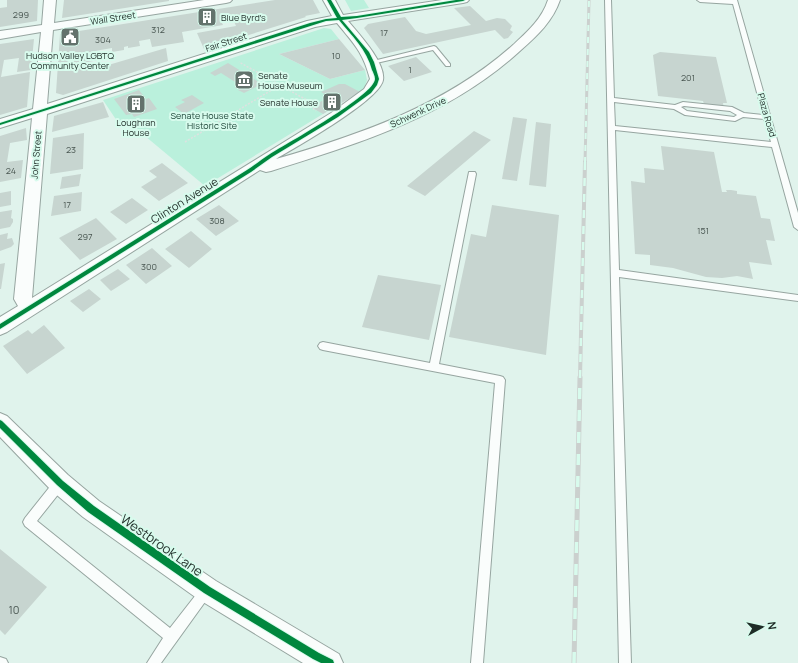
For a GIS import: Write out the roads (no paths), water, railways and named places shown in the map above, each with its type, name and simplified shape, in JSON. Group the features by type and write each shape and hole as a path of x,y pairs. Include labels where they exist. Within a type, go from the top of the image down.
{"street":[{"name":"John Street","path":"29,308 23,299 50,0"},
{"name":"Wall Street","path":"0,35 226,0"},
{"path":"329,0 340,19 367,52 372,62"},
{"name":"Fair Street","path":"0,124 311,24 326,20 357,17 463,0"},
{"name":"Schwenk Drive","path":"249,172 352,140 413,116 457,93 488,72 515,50 544,18 554,0"},
{"name":"Clinton Avenue","path":"0,327 249,172 270,156 336,116 375,85 377,79 372,62"},
{"name":"Westbrook Lane","path":"0,423 60,483 91,509 208,590 330,663"}],"lane":[{"path":"608,0 625,663"},
{"name":"Plaza Road","path":"700,0 735,2 798,227"},
{"path":"372,62 434,48 448,65"},
{"path":"611,100 676,107 685,113 720,117 734,118 742,115 767,117"},
{"path":"612,128 775,145"},
{"path":"434,368 472,174"},
{"path":"615,273 798,298"},
{"path":"323,346 500,380 477,663"},
{"path":"60,483 29,522 171,637"},
{"path":"153,663 171,637 208,590"}],"railway":[{"path":"585,163 589,0"},
{"path":"580,378 585,162"},
{"path":"574,663 580,377"}],"place":[{"name":"Blue Byrd's","path":"207,17"},
{"name":"Hudson Valley LGBTQ Community Center","path":"70,37"},
{"name":"Senate House Museum","path":"244,80"},
{"name":"Senate House","path":"332,102"},
{"name":"Loughran House","path":"136,104"}],"park label":[{"name":"Senate House State Historic Site","path":"212,120"}]}
